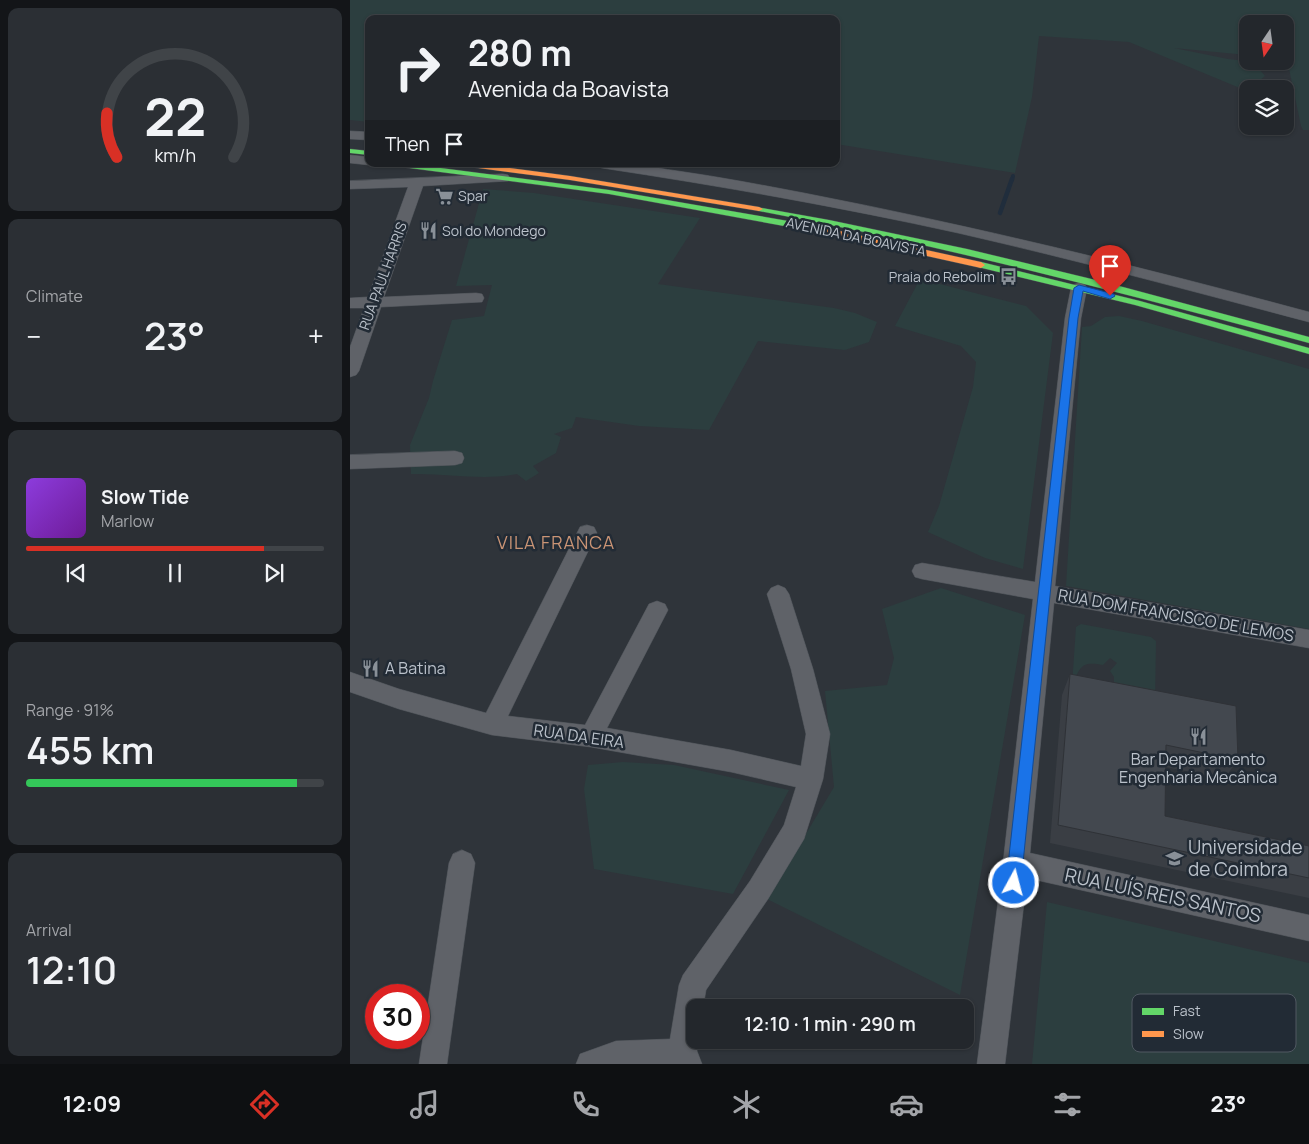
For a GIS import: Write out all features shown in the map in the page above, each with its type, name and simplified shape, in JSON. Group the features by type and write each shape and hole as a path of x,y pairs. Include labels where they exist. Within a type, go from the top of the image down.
{"main road":[{"path":"350,142 365,144"},
{"path":"350,151 365,153"},
{"name":"AVENIDA DA BOAVISTA","path":"421,167 518,178 777,220 896,245 1079,288 1309,351"},
{"name":"AVENIDA DA BOAVISTA","path":"491,167 689,196 890,234 1017,263 1309,340"},
{"name":"AVENIDA DA BOAVISTA","path":"569,167 705,188 894,223 1172,290 1309,328"}],"street":[{"path":"350,134 365,136"},
{"path":"350,159 365,161"},
{"name":"AVENIDA DA BOAVISTA","path":"620,167 898,215 1076,255 1309,317"},
{"path":"350,184 518,178"},
{"name":"RUA PAUL HARRIS","path":"350,371 417,182"},
{"path":"991,1064 1016,863 1044,591 1074,318 1079,288"},
{"path":"350,303 476,298"},
{"path":"350,462 455,458"},
{"path":"492,725 587,533"},
{"name":"RUA DOM FRANCISCO DE LEMOS","path":"922,571 1309,639"},
{"path":"590,1064 616,1055 685,1058 693,985 759,890 794,830 810,779 818,734 802,669 778,594"},
{"path":"591,736 657,610"},
{"name":"RUA DA EIRA","path":"350,682 399,699 492,725 591,736 731,761 810,779"},
{"path":"433,1064 462,863"},
{"name":"RUA LUÍS REIS SANTOS","path":"1016,863 1309,928"}],"shaded area":[{"path":"350,0 1309,0 1309,130 1303,130 1301,126 1294,93 1294,80 1291,80 1289,70 1294,70 1294,15 1239,15 1239,54 1174,48 1239,60 1239,70 1260,70 1265,76 1260,80 1239,80 1239,88 1129,42 1039,36 1032,97 1015,173 840,145 840,15 365,15 365,122 350,120"},
{"path":"483,189 534,193 700,218 658,284 834,308 855,313 877,322 869,342 845,350 758,341 709,430 639,426 576,417 572,428 554,434 561,437 556,453 533,466 539,473 526,481 517,474 478,477 411,474 410,445 429,398 452,320 484,316 492,285 456,286"},
{"path":"920,279 1026,306 1053,333 1023,569 985,558 928,532 939,506 973,387 976,362 961,346 895,326"},
{"path":"1119,316 1309,369 1309,629 1066,586 1082,327 1091,326 1105,317"},
{"path":"941,588 1025,615 960,995 767,899 834,787 825,691 887,685 894,658 882,609"},
{"path":"1081,624 1151,637 1156,641 1155,701 1114,684 1114,677 1110,671 1117,663 1110,658 1103,665 1090,664 1082,667 1072,685 1076,627"},
{"path":"623,762 674,765 789,790 733,894 594,869 584,789 588,765"},
{"path":"1047,902 1309,963 1309,1064 1032,1064"}],"building":[{"path":"1070,674 1236,706 1238,760 1166,745 1165,816 1309,846 1309,878 1058,825"}],"waterway":[{"path":"1012,180 1013,176"},
{"path":"1000,213 1012,179"}],"traffic: fast":[{"path":"350,151 365,153"},
{"path":"417,167 609,192 817,229"},
{"path":"759,209 898,236 1036,268 1309,340"},
{"path":"981,265 1137,303 1309,351"}],"traffic: slow":[{"path":"486,167 570,178 759,209"},
{"path":"817,229 981,265"}],"place":[{"name":"Spar","path":"444,196"},
{"name":"Sol do Mondego","path":"428,231"},
{"name":"Praia do Rebolim","path":"1009,277"},
{"name":"A Batina","path":"371,668"},
{"name":"Bar Departamento Engenharia Mecânica","path":"1198,737"},
{"name":"Universidade de Coimbra","path":"1174,858"}],"district":[{"name":"VILA FRANCA","path":"556,543"}],"route":[{"path":"1014,883 1044,591 1078,291 1079,288 1110,296"}]}
